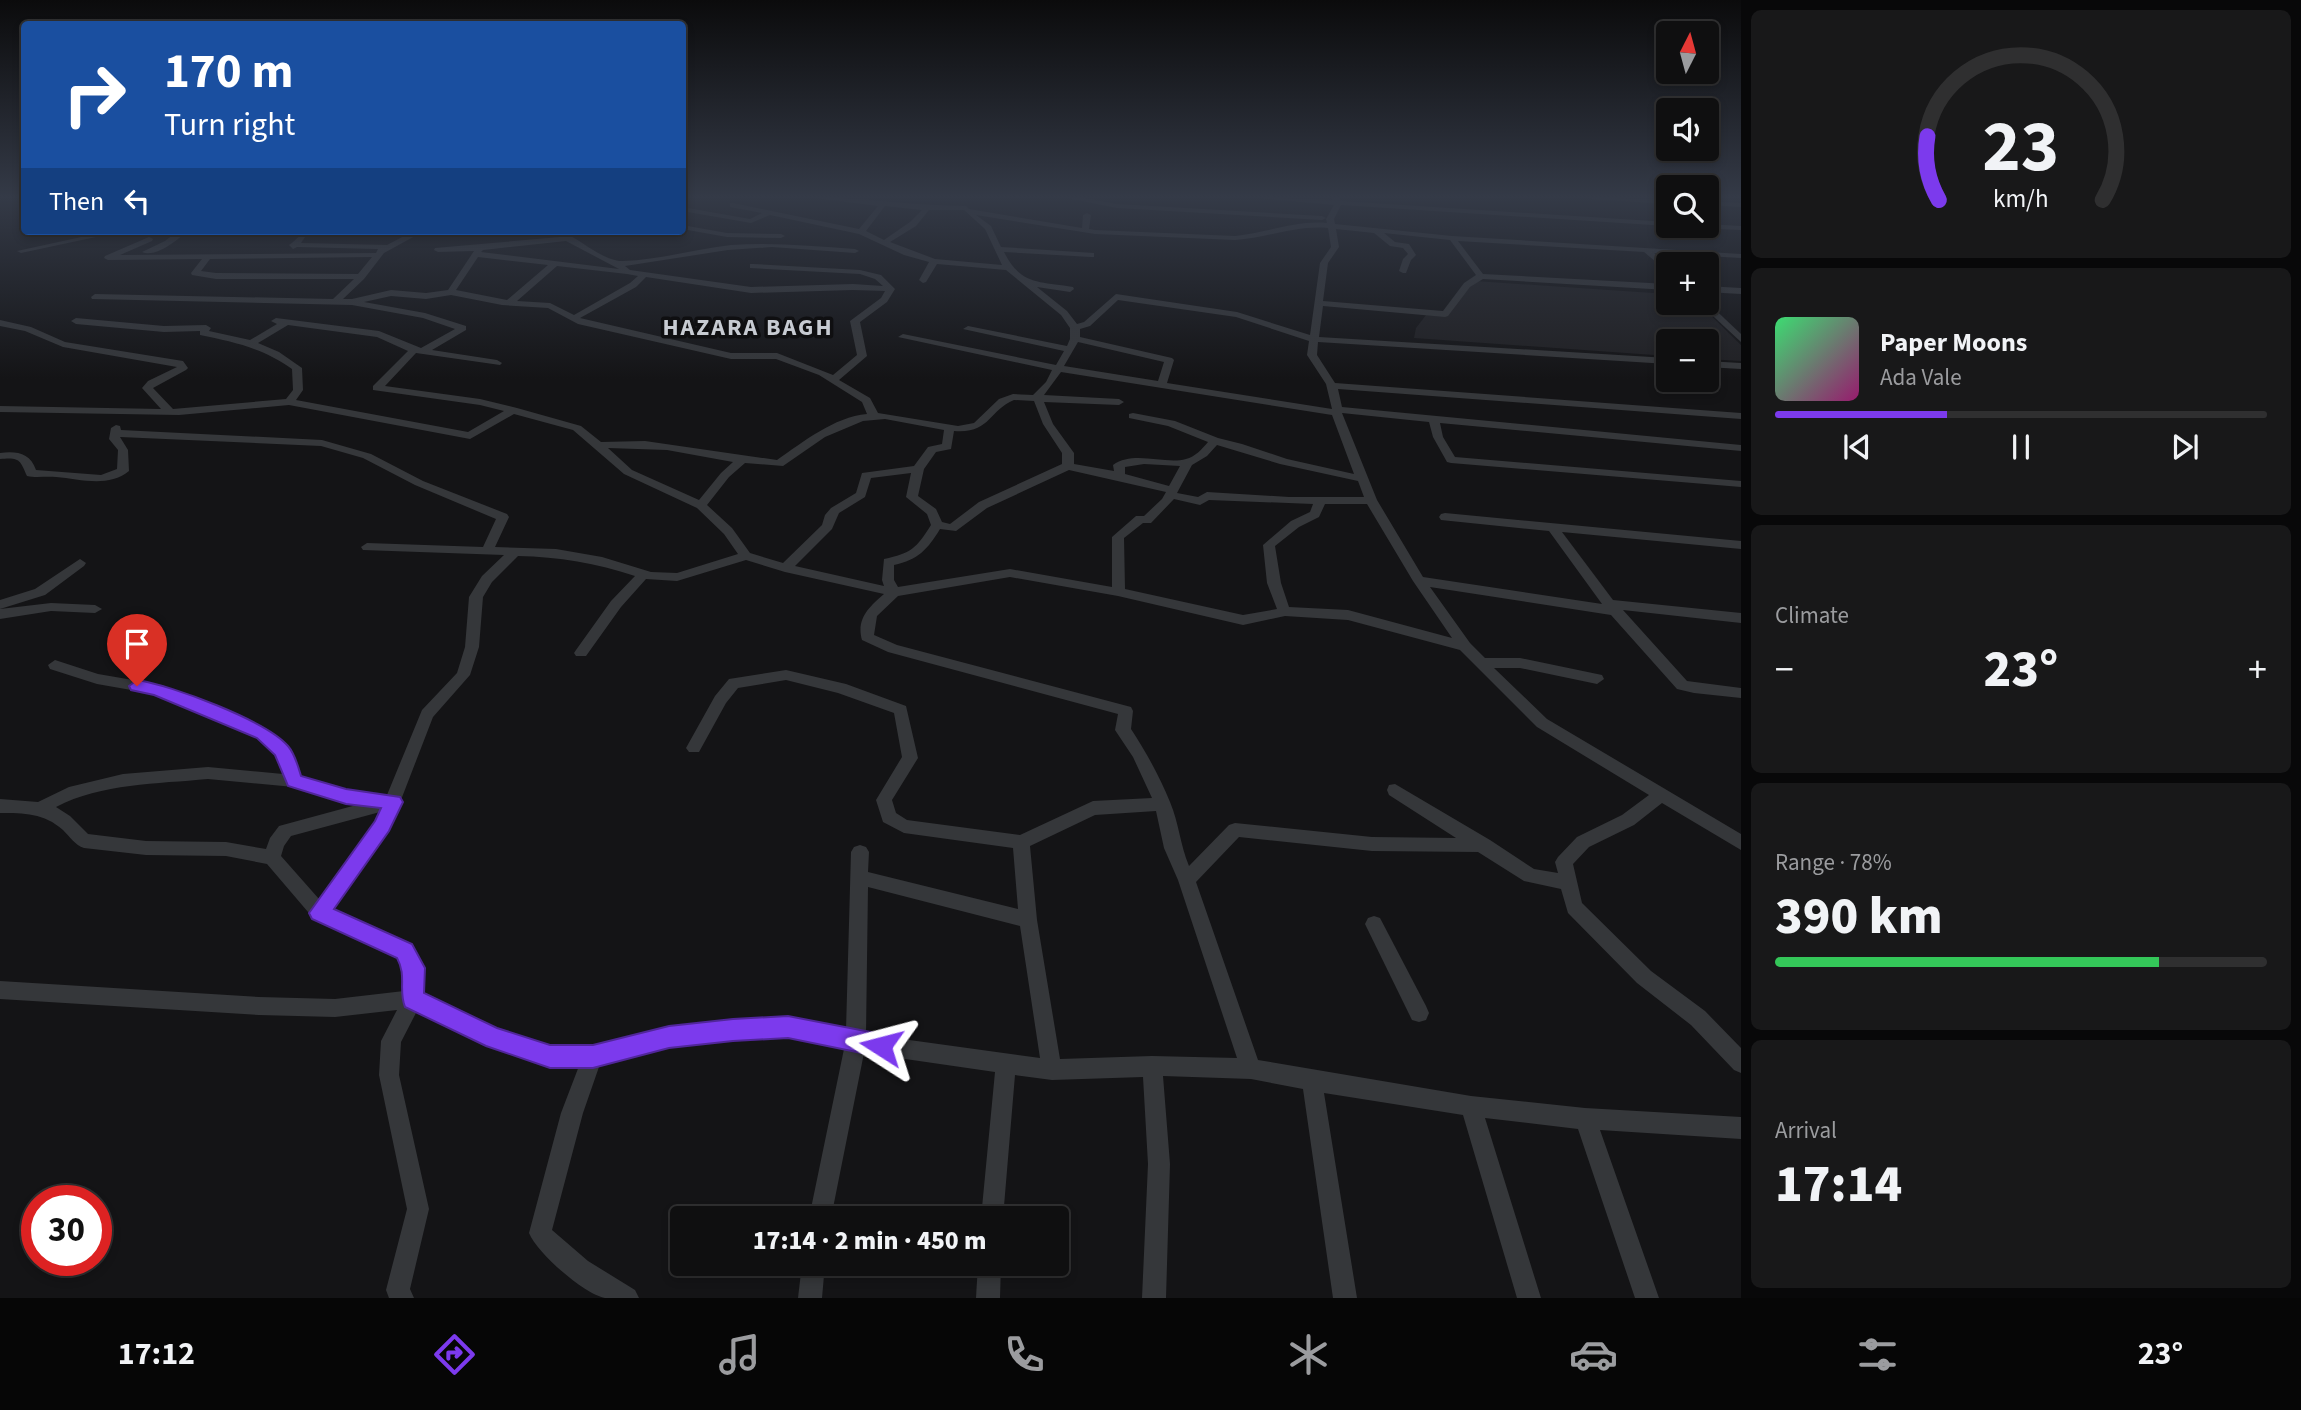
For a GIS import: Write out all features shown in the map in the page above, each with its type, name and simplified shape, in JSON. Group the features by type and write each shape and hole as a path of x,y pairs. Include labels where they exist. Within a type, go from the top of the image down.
{"street":[{"path":"202,258 216,258"},
{"path":"207,258 195,273 360,277"},
{"path":"335,302 376,258"},
{"path":"451,292 474,258"},
{"path":"516,258 751,290 853,287 891,289"},
{"path":"604,258 619,264 627,272"},
{"path":"619,264 663,258"},
{"path":"855,258 853,265 860,272"},
{"path":"925,258 934,261 1008,268"},
{"path":"1004,258 1008,268 1064,313 1075,328 1075,339 1050,383 1037,397"},
{"path":"1328,258 1324,263 1312,355 1334,386 1337,412 1371,500 1419,581 1465,646 1542,723 1741,843"},
{"path":"1403,271 1409,258"},
{"path":"1467,258 1481,276"},
{"path":"923,280 934,261"},
{"path":"510,302 554,264"},
{"path":"752,266 860,272 878,277 891,289"},
{"path":"574,318 633,285 644,275"},
{"path":"1318,303 1445,314 1467,285 1481,276 1656,286"},
{"path":"1026,283 1070,289"},
{"path":"833,380 862,356 855,321 869,308 884,300 891,289"},
{"path":"1719,290 1741,291"},
{"path":"352,302 391,293 426,296 451,292 550,306 574,318 731,356 777,356 822,373 866,400 873,415"},
{"path":"95,297 352,302 425,316 463,328 419,350 377,388 480,402 577,428 600,444 628,472 701,505 728,531 746,556"},
{"path":"1075,328 1087,324 1116,298 1237,315 1313,339 1656,360"},
{"path":"1715,315 1741,340"},
{"path":"76,321 164,329 206,328 203,333 253,342 282,356 297,368 298,390 289,402"},
{"path":"276,321 379,334 419,350 498,363"},
{"path":"253,342 287,322"},
{"path":"0,323 28,329 62,344 180,363 183,368 147,388 170,412"},
{"path":"968,329 1069,349"},
{"path":"903,337 1160,386 1337,412 1741,448"},
{"path":"1075,339 1169,360 1160,386"},
{"path":"1719,364 1741,366"},
{"path":"1334,386 1741,416"},
{"path":"600,444 625,442 684,447 779,464 821,435 873,415 949,429 977,426 1003,401 1013,397 1119,402"},
{"path":"1037,397 1048,424 1068,453 1068,466"},
{"path":"0,409 141,413 289,402 470,436 513,410"},
{"path":"0,456 20,455 31,465 31,474 54,471 105,478 123,471 122,450 114,439 114,429 123,421 141,413"},
{"path":"1133,416 1171,423 1215,441 1284,462 1364,479"},
{"path":"1434,421 1438,437 1451,460 1741,484"},
{"path":"894,592 888,580 888,562 907,559 919,553 936,525 932,512 912,497 918,468 932,449 947,447 949,429"},
{"path":"114,433 302,441 322,443 359,454 419,483 503,517 487,551"},
{"path":"1121,476 1119,465 1144,461 1187,463 1203,454 1215,441"},
{"path":"701,505 725,475 743,459"},
{"path":"1118,592 1118,537 1140,520 1147,520 1172,492 1187,463"},
{"path":"936,525 952,528 983,505 1068,466 1121,476 1200,502 1207,496 1320,502 1371,500"},
{"path":"785,568 828,526 828,517 837,507 861,495 866,475 918,468"},
{"path":"1283,611 1274,583 1269,545 1296,524 1315,514 1320,502"},
{"path":"1445,517 1741,545"},
{"path":"1552,526 1582,571 1682,685 1741,693"},
{"path":"367,547 556,553 644,574 677,577 746,556 785,568 894,592 1010,573 1118,592 1243,620 1283,611 1348,615 1465,646"},
{"path":"320,913 383,826 427,714 463,675 472,647 476,597 487,579 514,552"},
{"path":"0,605 40,592 80,563"},
{"path":"581,653 615,604 644,574"},
{"path":"1419,581 1614,608 1741,618"},
{"path":"894,592 870,614 867,637 892,649 1126,711 1123,730 1139,754 1163,804 1173,848 1187,880 1251,1069"},
{"path":"0,614 51,607 95,609"},
{"path":"1482,663 1520,663 1597,679"},
{"path":"55,665 97,679 157,689 263,734 283,751 294,781"},
{"path":"694,748 720,700 734,683 786,675 841,688 901,710 910,758 884,800 889,817 904,826 1021,842 1093,808 1163,804"},
{"path":"0,806 42,807 69,793 123,780 208,773 294,781 346,796 393,802"},
{"path":"1395,790 1530,876 1567,882"},
{"path":"1660,796 1628,820 1583,842 1564,862 1574,907 1644,977 1698,1018 1741,1063"},
{"path":"272,858 276,843 285,831 393,802"},
{"path":"42,807 69,824 84,841 146,848 226,849 272,858 320,913 405,951 414,968 413,999 391,1041 389,1075 418,1209 398,1290 402,1298"},
{"path":"1187,880 1235,830 1372,844 1484,845"},
{"path":"1021,842 1028,920 1052,1070"},
{"path":"822,1206 856,1042 860,852"},
{"path":"859,877 1028,920"},
{"path":"1374,924 1419,1013"},
{"path":"0,990 323,1007 413,999 494,1038 550,1057 593,1056 669,1037 788,1027 856,1042 1052,1070 1152,1066 1251,1069 1312,1082 1585,1119 1741,1128"},
{"path":"593,1056 572,1113 540,1233 550,1246 587,1275 627,1298"},
{"path":"993,1206 1006,1062"},
{"path":"1152,1066 1160,1164 1154,1298"},
{"path":"1312,1082 1345,1298"},
{"path":"1471,1105 1529,1298"},
{"path":"1585,1119 1647,1298"},
{"path":"810,1298 813,1276"},
{"path":"988,1298 989,1276"}],"shaded area":[{"path":"1475,281 1656,293 1656,315 1710,315 1741,345 1741,361 1719,360 1719,329 1656,329 1656,355 1414,338 1416,328 1426,315 1444,316"}],"district":[{"name":"HAZARA BAGH","path":"748,327"}],"route":[{"path":"137,686 157,689 263,734 283,751 294,781 346,796 393,802 383,826 320,913 405,951 414,968 413,999 494,1038 550,1057 593,1056 669,1037 788,1027 881,1046"}]}
